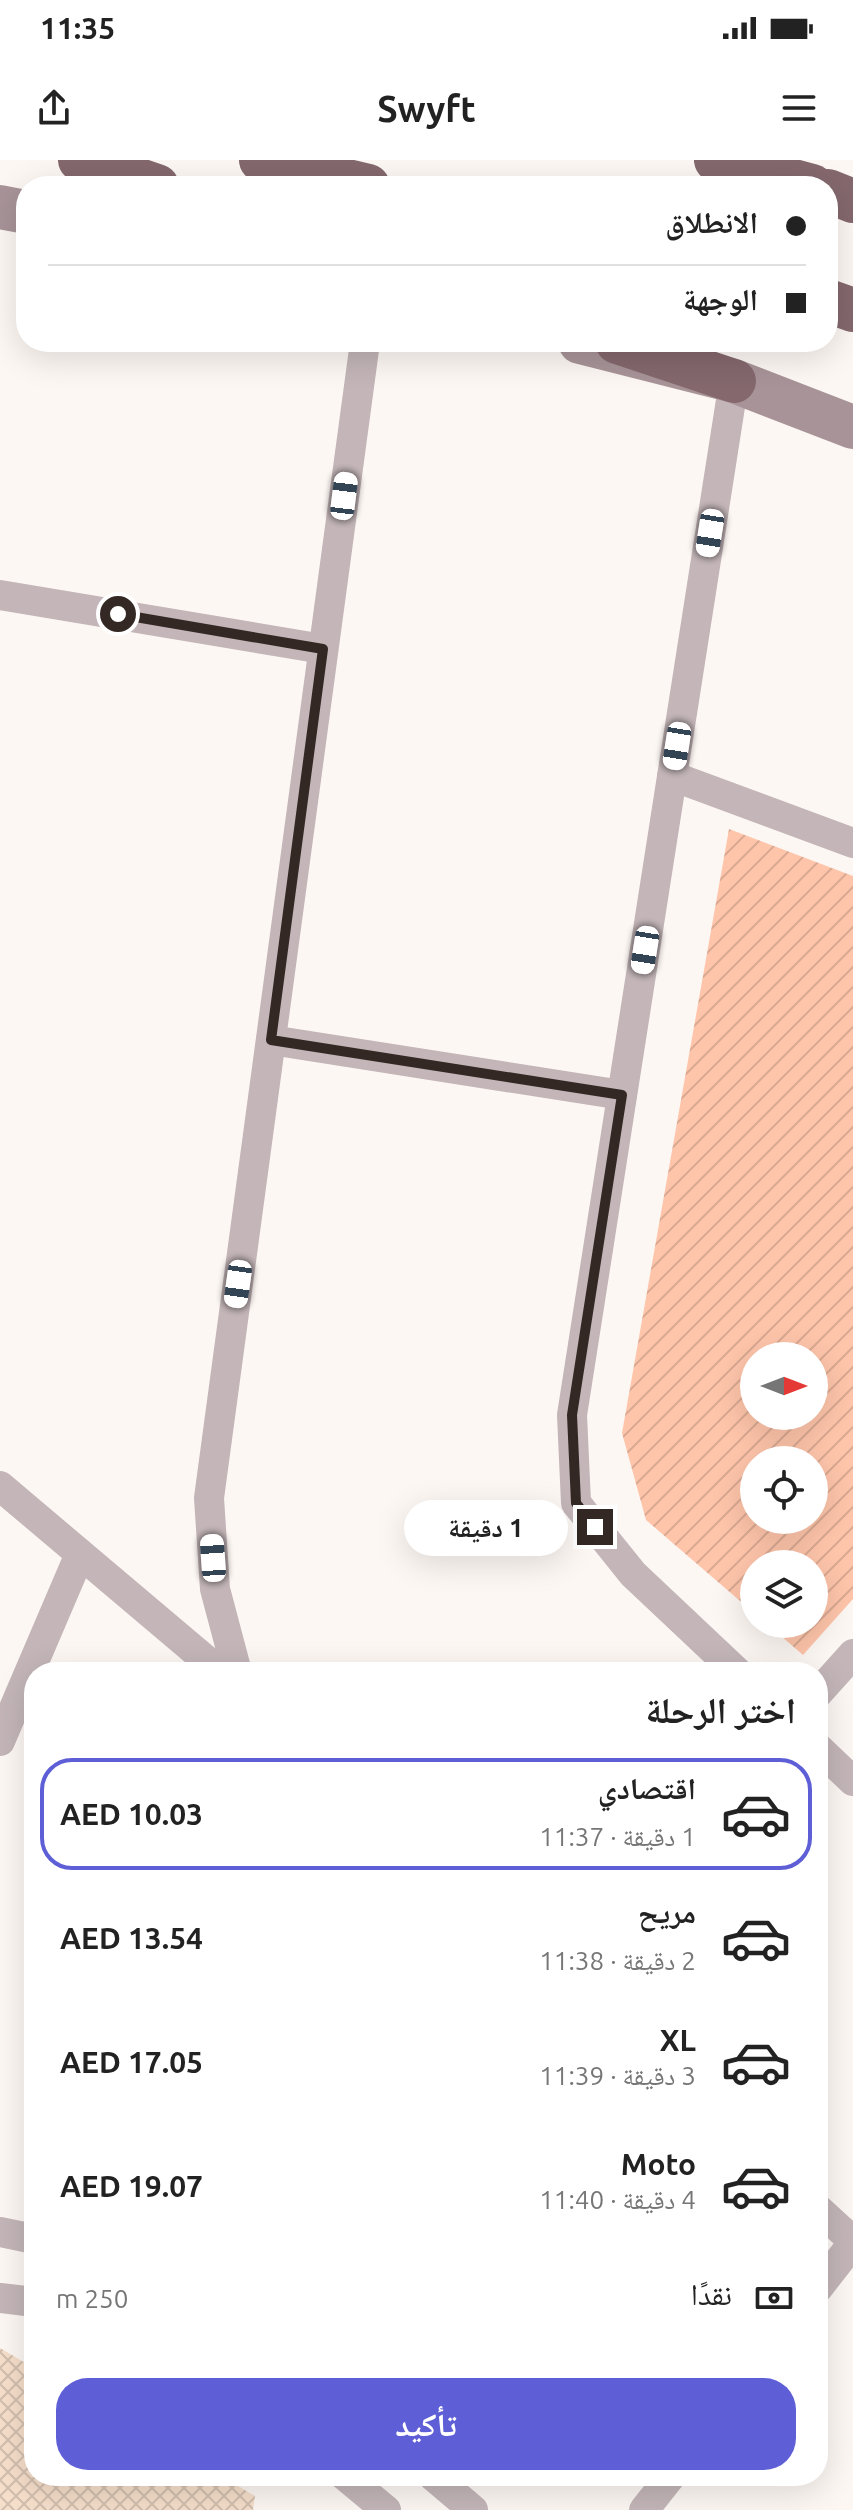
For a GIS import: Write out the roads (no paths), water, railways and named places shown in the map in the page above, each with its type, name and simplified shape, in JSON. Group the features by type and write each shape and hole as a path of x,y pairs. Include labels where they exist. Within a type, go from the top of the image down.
{"highway":[{"path":"80,160 127,176"},
{"path":"261,160 327,176"},
{"path":"716,160 775,176"},
{"path":"647,352 734,381"}],"main road":[{"path":"619,352 734,381 853,427"}],"street":[{"path":"234,1662 215,1589 209,1498 364,352"},
{"path":"726,1662 633,1574 576,1503 572,1415 734,381"},
{"path":"0,595 323,649"},
{"path":"672,776 853,843"},
{"path":"271,1040 622,1095"},
{"path":"0,1486 208,1662"},
{"path":"34,1662 80,1554"},
{"path":"828,1682 853,1654"},
{"path":"0,1741 24,1685"},
{"path":"828,1757 853,1781"},
{"path":"828,2218 853,2242 828,2275"},
{"path":"0,2232 24,2237"},
{"path":"0,2298 24,2301"},
{"path":"350,2486 386,2510"},
{"path":"445,2486 473,2510"},
{"path":"644,2510 663,2486"}]}
